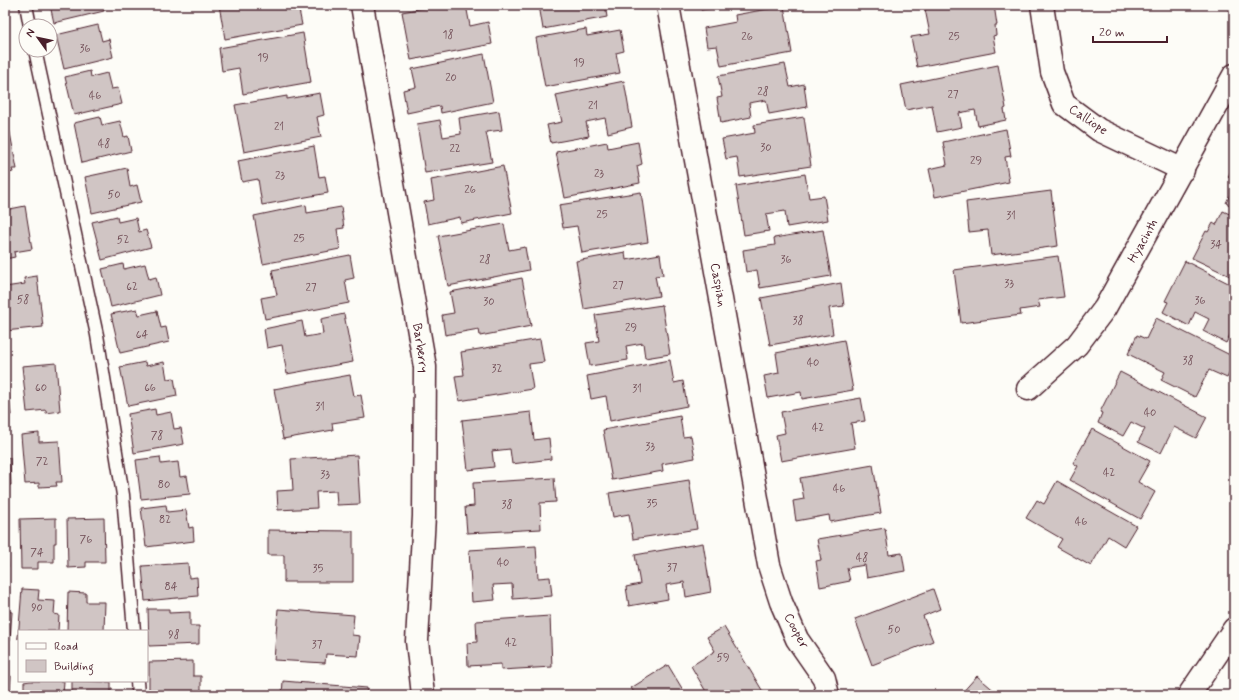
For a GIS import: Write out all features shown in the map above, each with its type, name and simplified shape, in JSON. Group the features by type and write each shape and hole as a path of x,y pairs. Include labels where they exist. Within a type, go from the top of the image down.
{"street":[{"name":"Barberry","path":"362,5 425,367 424,516 417,641 423,695"},
{"name":"Caspian","path":"668,5 768,565"},
{"name":"Calliope","path":"1042,5 1052,72 1064,104 1099,130 1183,170"},
{"name":"Hyacinth","path":"1028,389 1077,345 1105,308 1183,170 1234,75"},
{"name":"Cooper","path":"768,565 781,602 797,639 824,678 828,695"},
{"path":"1189,695 1234,629"}],"lane":[{"path":"26,5 28,18"},
{"path":"37,58 97,335 123,496 134,630"},
{"path":"138,682 138,695"}],"building":[{"path":"50,5 103,5 104,11 58,22 58,18 53,18"},
{"path":"219,5 298,5 302,25 225,39"},
{"path":"440,5 466,5 470,26 488,22 492,44 411,60 402,12"},
{"path":"539,5 605,5 607,17 543,29"},
{"path":"700,5 732,5 701,10"},
{"path":"946,5 994,5 997,25 995,25 996,35 993,36 996,52 917,67 911,37 930,34 925,9"},
{"path":"784,6 792,53 721,66 717,46 707,47 704,28 736,22 735,15"},
{"path":"98,25 102,41 109,39 113,57 64,69 58,44 58,35"},
{"path":"586,29 587,36 620,30 624,51 616,53 620,73 545,87 536,38"},
{"path":"303,33 311,82 243,94 239,68 222,71 219,48"},
{"path":"484,54 493,102 441,113 440,106 407,113 403,90 416,87 412,69"},
{"path":"785,64 790,87 804,84 807,107 769,114 766,100 749,103 751,117 721,123 717,98 722,97 718,76"},
{"path":"998,65 1006,108 1004,109 1006,120 978,126 975,110 959,113 962,127 937,132 932,105 906,110 901,85"},
{"path":"90,71 91,77 107,73 111,89 118,88 122,104 74,115 65,77"},
{"path":"624,81 632,127 608,133 605,118 586,122 589,136 551,143 547,125 562,122 556,95"},
{"path":"320,93 324,115 317,117 321,137 244,152 235,105 287,96 287,99"},
{"path":"499,111 502,130 486,132 492,162 425,173 417,124 440,120 443,137 461,134 459,118"},
{"path":"100,117 102,125 120,121 124,137 128,136 131,151 82,163 74,123"},
{"path":"804,117 811,166 740,177 737,157 726,159 722,139 755,133 754,125"},
{"path":"9,128 17,169 12,169 13,172 5,174 5,129"},
{"path":"1006,129 1011,156 1005,157 1009,182 935,197 929,169 947,165 943,142"},
{"path":"607,142 608,148 638,142 642,164 637,166 640,183 565,198 556,152"},
{"path":"314,146 319,177 325,176 328,193 262,205 258,179 242,182 238,161"},
{"path":"1234,165 1234,180 1228,177"},
{"path":"503,166 512,213 461,223 460,217 428,224 424,202 434,200 431,180"},
{"path":"127,168 130,187 137,185 141,202 92,213 85,177"},
{"path":"805,174 809,198 824,196 828,220 787,227 785,211 766,214 769,231 744,235 736,186"},
{"path":"1234,186 1234,207 1226,203"},
{"path":"1051,191 1058,246 991,255 988,230 969,232 966,202"},
{"path":"641,192 648,242 582,253 577,226 563,228 559,205"},
{"path":"306,205 307,213 341,207 344,228 337,229 340,249 263,264 254,216"},
{"path":"25,206 32,249 14,252 15,257 5,259 5,210"},
{"path":"1223,211 1234,216 1234,278 1192,258 1206,231 1208,232 1213,223 1216,225"},
{"path":"117,216 118,222 136,218 139,232 146,230 151,247 102,260 92,222"},
{"path":"504,224 509,250 525,247 529,270 448,286 438,236"},
{"path":"823,230 831,276 760,288 757,270 746,272 743,250 775,245 774,238"},
{"path":"625,252 626,260 660,254 663,275 655,276 659,296 584,309 576,261"},
{"path":"350,255 354,278 345,280 349,303 265,319 261,298 277,295 272,270"},
{"path":"1058,256 1064,297 1038,300 1040,307 1020,310 1021,315 961,323 954,270"},
{"path":"1185,261 1234,286 1234,327 1226,343 1203,331 1209,319 1195,312 1189,326 1163,312 1168,302 1165,301"},
{"path":"123,264 124,269 145,264 149,279 156,277 160,295 111,307 102,269"},
{"path":"37,276 43,327 5,331 5,309 7,309 5,287 25,284 24,278"},
{"path":"522,278 531,326 480,336 479,329 445,335 442,315 454,313 450,292"},
{"path":"841,283 844,306 829,308 833,334 770,345 761,298"},
{"path":"662,305 670,354 645,358 643,343 626,346 628,360 590,366 586,343 599,341 595,315"},
{"path":"137,309 139,315 157,311 161,328 166,327 169,342 120,353 111,314"},
{"path":"344,314 353,362 287,374 282,345 267,348 264,329 302,321 305,337 323,334 321,319"},
{"path":"1156,318 1234,357 1234,364 1227,378 1209,370 1195,397 1161,380 1165,372 1128,354 1137,335 1146,339"},
{"path":"540,339 544,362 529,364 533,389 459,401 455,376 464,375 461,352"},
{"path":"844,340 853,390 802,399 801,392 768,398 764,376 779,373 776,353"},
{"path":"670,360 674,383 683,381 687,406 610,421 606,396 591,399 587,376"},
{"path":"145,362 146,366 164,362 167,379 174,378 177,396 128,406 120,367"},
{"path":"56,363 60,411 46,413 46,410 27,412 22,366"},
{"path":"5,365 11,415 5,416"},
{"path":"1120,372 1207,417 1196,438 1174,427 1161,453 1138,442 1145,429 1131,422 1123,436 1098,423 1102,413 1100,412"},
{"path":"350,375 354,396 361,395 365,418 332,423 333,430 283,439 274,389"},
{"path":"861,398 865,421 851,423 855,448 781,461 776,435 785,433 781,412"},
{"path":"155,409 156,415 171,412 174,429 181,428 184,444 134,453 128,414"},
{"path":"531,412 534,440 549,438 551,459 512,464 510,449 492,451 494,467 468,470 462,420"},
{"path":"680,416 683,437 691,436 695,458 662,464 663,471 612,480 603,430"},
{"path":"1092,429 1150,461 1138,482 1155,492 1140,519 1070,480 1078,466 1073,463"},
{"path":"39,433 39,442 59,441 62,482 56,482 57,486 39,487 39,483 25,484 21,435"},
{"path":"357,455 360,504 337,505 336,491 316,492 317,508 278,510 277,491 293,490 291,459"},
{"path":"160,457 161,464 178,462 180,477 187,476 190,494 141,499 136,460"},
{"path":"5,458 10,458 11,485 5,485"},
{"path":"873,465 881,513 830,522 829,515 796,521 793,501 804,499 800,478"},
{"path":"554,478 556,502 540,503 541,529 467,533 465,507 474,506 473,483"},
{"path":"689,480 697,529 633,539 629,514 613,517 609,493"},
{"path":"1057,481 1136,526 1124,546 1108,536 1091,566 1057,547 1062,539 1026,518 1037,500 1044,504"},
{"path":"166,505 167,512 186,510 189,528 193,527 194,541 146,547 141,508"},
{"path":"56,518 54,562 38,562 38,569 21,569 20,519"},
{"path":"104,518 105,562 86,562 86,567 68,568 67,519"},
{"path":"5,520 8,567 5,567"},
{"path":"885,528 889,555 902,553 905,571 867,578 865,565 847,568 850,581 820,587 816,561 821,560 817,539"},
{"path":"268,530 353,531 353,582 284,582 284,555 268,555"},
{"path":"703,543 711,592 686,597 684,582 666,585 668,599 629,606 626,587 640,584 635,555"},
{"path":"536,546 538,578 550,577 552,596 513,599 512,584 493,585 495,600 472,602 469,550"},
{"path":"188,563 189,578 197,577 198,596 145,601 142,566"},
{"path":"22,589 39,590 38,600 55,601 54,614 59,615 58,630 19,630"},
{"path":"933,589 940,609 923,616 933,641 872,665 855,619"},
{"path":"68,592 86,593 86,602 105,602 104,630 67,630"},
{"path":"5,594 7,594 6,611 12,612 10,640 5,640"},
{"path":"148,609 169,609 169,613 190,612 190,626 199,626 199,644 149,646"},
{"path":"278,609 354,615 352,635 360,636 358,656 326,654 325,663 274,660"},
{"path":"550,616 552,667 501,670 501,664 468,666 467,643 477,642 476,621"},
{"path":"724,627 765,695 708,695 691,666 715,651 707,637"},
{"path":"193,661 193,676 201,676 201,692 192,692 192,695 156,695 156,691 149,692 149,662"},
{"path":"668,665 686,695 636,695 631,688"},
{"path":"5,676 11,676 10,695 5,695"},
{"path":"977,676 997,693 995,695 960,695"},
{"path":"283,681 367,688 366,695 282,695"},
{"path":"24,682 64,682 63,695 24,695"},
{"path":"72,682 111,682 111,695 72,695"}]}
